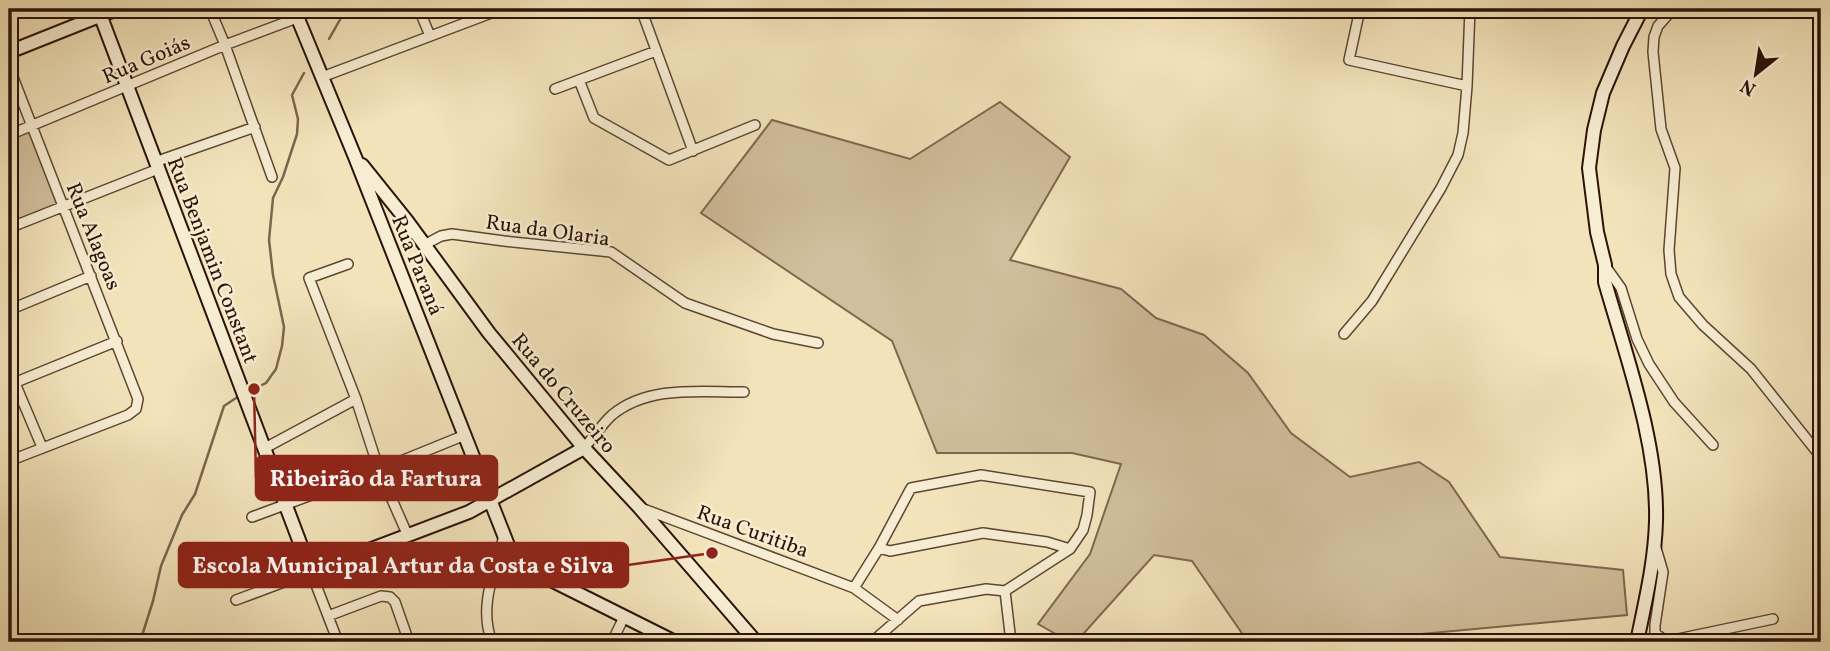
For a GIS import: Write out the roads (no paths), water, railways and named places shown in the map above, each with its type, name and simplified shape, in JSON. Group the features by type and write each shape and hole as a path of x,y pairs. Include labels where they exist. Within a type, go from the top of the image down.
{"street":[{"path":"9,52 99,12 117,9"},
{"path":"210,9 272,177"},
{"path":"419,9 430,36"},
{"path":"323,77 502,9"},
{"path":"641,9 693,151"},
{"path":"1360,9 1349,60 1467,86"},
{"path":"1344,334 1372,301 1441,188 1458,155 1463,133 1467,86 1470,9"},
{"path":"1637,642 1654,544 1654,483 1646,431 1605,282 1605,265 1597,232 1589,168 1603,93 1642,9"},
{"path":"1673,9 1658,26 1653,52 1661,129 1675,168 1669,250 1671,274 1679,297 1703,325 1751,369 1821,457"},
{"name":"Rua Benjamin Constant","path":"99,12 338,642"},
{"name":"Rua Goiás","path":"9,135 296,13"},
{"name":"Rua Paraná","path":"296,13 511,553 531,570 624,617"},
{"path":"555,89 656,51"},
{"name":"Rua Alagoas","path":"9,67 138,399 136,409 128,415 43,447"},
{"path":"579,80 594,118 669,160 755,124"},
{"path":"9,228 255,127"},
{"name":"Rua do Cruzeiro","path":"355,157 407,221 489,333 584,449 756,642"},
{"path":"386,236 407,221"},
{"name":"Rua da Olaria","path":"424,246 441,236 452,234 611,252 685,303 774,334 818,342"},
{"path":"348,264 309,278 356,399 379,470 408,536"},
{"path":"1605,265 1621,288 1637,339 1649,364 1674,402 1713,445"},
{"path":"9,310 91,276"},
{"path":"11,384 117,341"},
{"path":"9,369 11,384 43,447 9,461"},
{"path":"236,600 469,512 584,449 612,415 635,401 665,393 744,392"},
{"path":"265,448 356,399"},
{"path":"252,517 465,435"},
{"path":"854,587 879,548 911,488 981,475 1090,492 1083,530 1070,549 1005,591 986,589 919,601 872,642"},
{"name":"Rua Curitiba","path":"639,508 854,587 898,620"},
{"path":"879,548 890,551 983,533 1047,542 1070,549"},
{"path":"492,642 486,612 504,536"},
{"path":"1654,544 1663,572 1655,633 1663,639 1673,640 1773,620"},
{"path":"1005,591 1011,642"},
{"path":"328,616 381,596 390,597 395,602 409,642"},
{"path":"612,642 624,617 675,642"}],"waterway":[{"path":"329,39 346,9"},
{"path":"248,392 266,383 276,369 282,346 284,327 269,240 273,198 297,134 298,119 292,95 304,73"},
{"path":"140,642 161,566 182,515 195,494 224,406 239,396"}],"place":[{"name":"Ribeirão da Fartura","path":"254,389"},
{"name":"Escola Municipal Artur da Costa e Silva","path":"712,553"}]}
